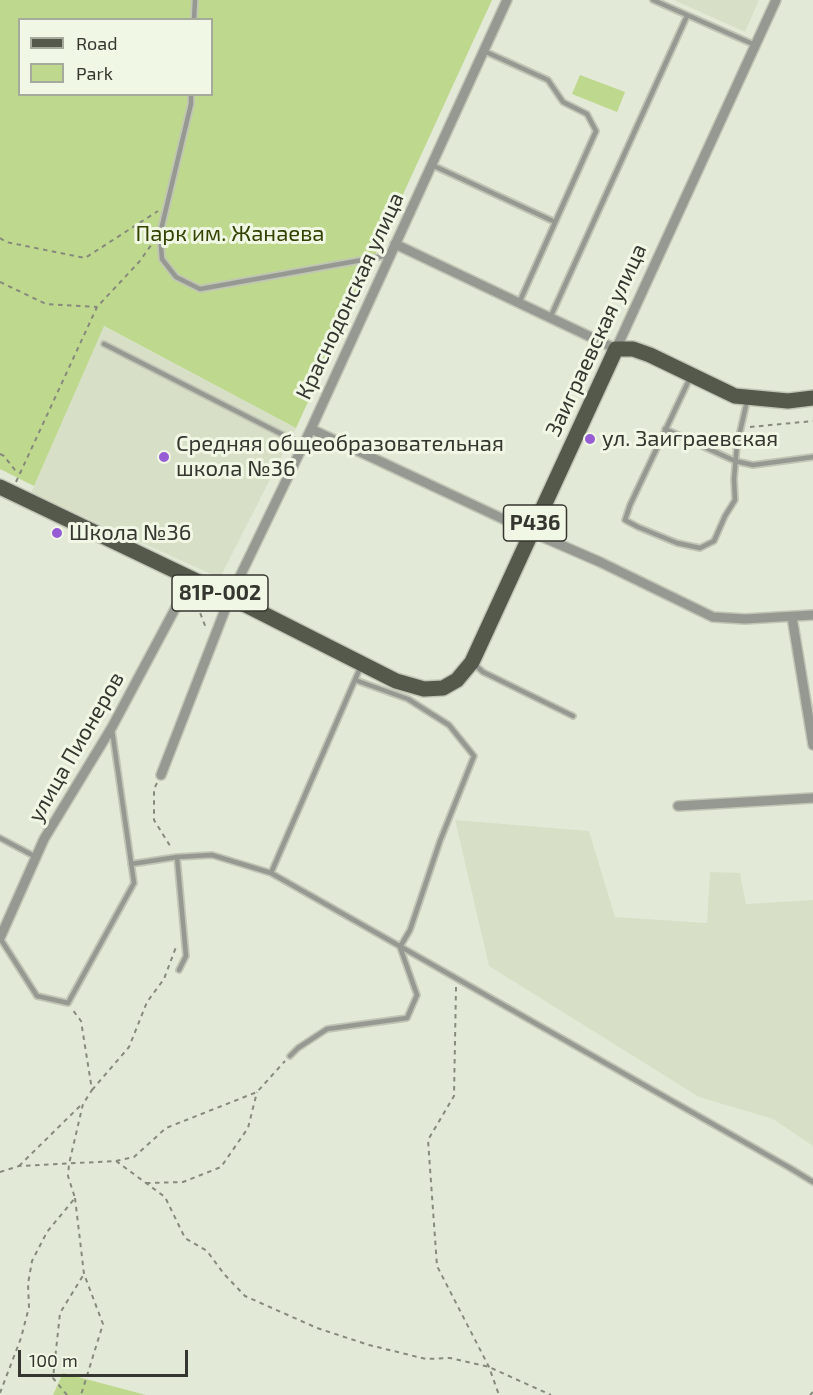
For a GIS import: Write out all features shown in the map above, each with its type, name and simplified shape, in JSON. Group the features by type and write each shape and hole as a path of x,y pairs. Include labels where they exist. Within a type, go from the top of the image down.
{"main road":[{"path":"616,349 633,350 650,355 735,396 788,402 813,398"},
{"name":"Заиграевская улица","path":"443,688 457,680 472,662 616,349"},
{"name":"81Р-002","path":"5,490 188,586 230,597 396,681 424,689 443,688"}],"street":[{"name":"Краснодонская улица","path":"161,775 230,597 311,429 507,0"},
{"name":"Заиграевская улица","path":"616,349 776,0"},
{"path":"395,244 616,349"},
{"path":"311,429 600,562 713,617 745,619 813,615"},
{"name":"улица Пионеров","path":"0,938 36,857 112,728 188,586"},
{"path":"792,617 813,745"},
{"path":"678,806 813,798"}],"lane":[{"path":"194,18 195,0"},
{"path":"653,0 755,45"},
{"path":"550,318 687,16"},
{"path":"484,51 548,80 563,102 586,114 596,131 519,303"},
{"path":"191,96 159,234 162,259 176,277 200,289 390,255"},
{"path":"431,165 555,222"},
{"path":"104,344 303,445"},
{"path":"692,375 665,429 625,520 638,527 677,543 700,548 714,541 735,500 735,461 748,398"},
{"path":"665,429 735,461 753,465 813,457"},
{"path":"472,662 483,672 573,716"},
{"path":"271,873 362,663"},
{"path":"290,1056 327,1029 407,1018 417,995 400,947 410,930 440,841 474,756 449,725 408,699 355,680"},
{"path":"0,938 37,996 68,1003 134,884 112,728"},
{"path":"0,838 36,857"},
{"path":"131,864 177,857 212,855 271,873 813,1182"},
{"path":"177,857 186,956 179,970"}],"path":[{"path":"0,238 6,242 85,258 167,205"},
{"path":"5,490 20,473 97,307 139,262 159,234"},
{"path":"0,277 1,283 46,304 97,307"},
{"path":"741,426 756,427 813,421"},
{"path":"0,454 20,473"},
{"path":"188,586 213,644"},
{"path":"161,775 153,789 154,820 177,857"},
{"path":"19,1166 83,1104 129,1047 147,1002 164,979 184,928"},
{"path":"456,978 454,1096 428,1140 437,1266 489,1367 499,1395"},
{"path":"68,1003 81,1021 92,1090"},
{"path":"0,1172 19,1166 116,1161 134,1157 166,1128 257,1092 290,1056"},
{"path":"146,1183 183,1182 221,1167 248,1128 257,1092"},
{"path":"81,1395 103,1324 84,1274 75,1198 68,1176 83,1104"},
{"path":"116,1161 165,1197 185,1238 207,1251 224,1274 245,1296 317,1328 369,1345 426,1359 450,1358 489,1367 551,1395"},
{"path":"0,1393 21,1338 29,1307 28,1284 32,1261 47,1232 75,1198"},
{"path":"67,1395 53,1378 60,1313 84,1274"},
{"path":"810,1395 813,1392"}],"shaded area":[{"path":"674,0 759,0 745,32"},
{"name":"Средняя общеобразовательная школа №36","path":"103,326 296,428 220,578 31,493"},
{"path":"455,820 589,831 615,917 707,923 710,872 740,873 746,904 813,900 813,1146 773,1119 699,1097 489,966"}],"green space":[{"name":"Парк им. Жанаева","path":"0,0 492,0 296,428 104,326 34,486 0,469"},
{"path":"580,75 625,92 617,112 572,94"},
{"path":"63,1373 146,1395 53,1395"}],"place":[{"name":"ул. Заиграевская","path":"590,439"},
{"name":"Средняя общеобразовательная школа №36","path":"164,457"},
{"name":"Школа №36","path":"57,533"}]}
